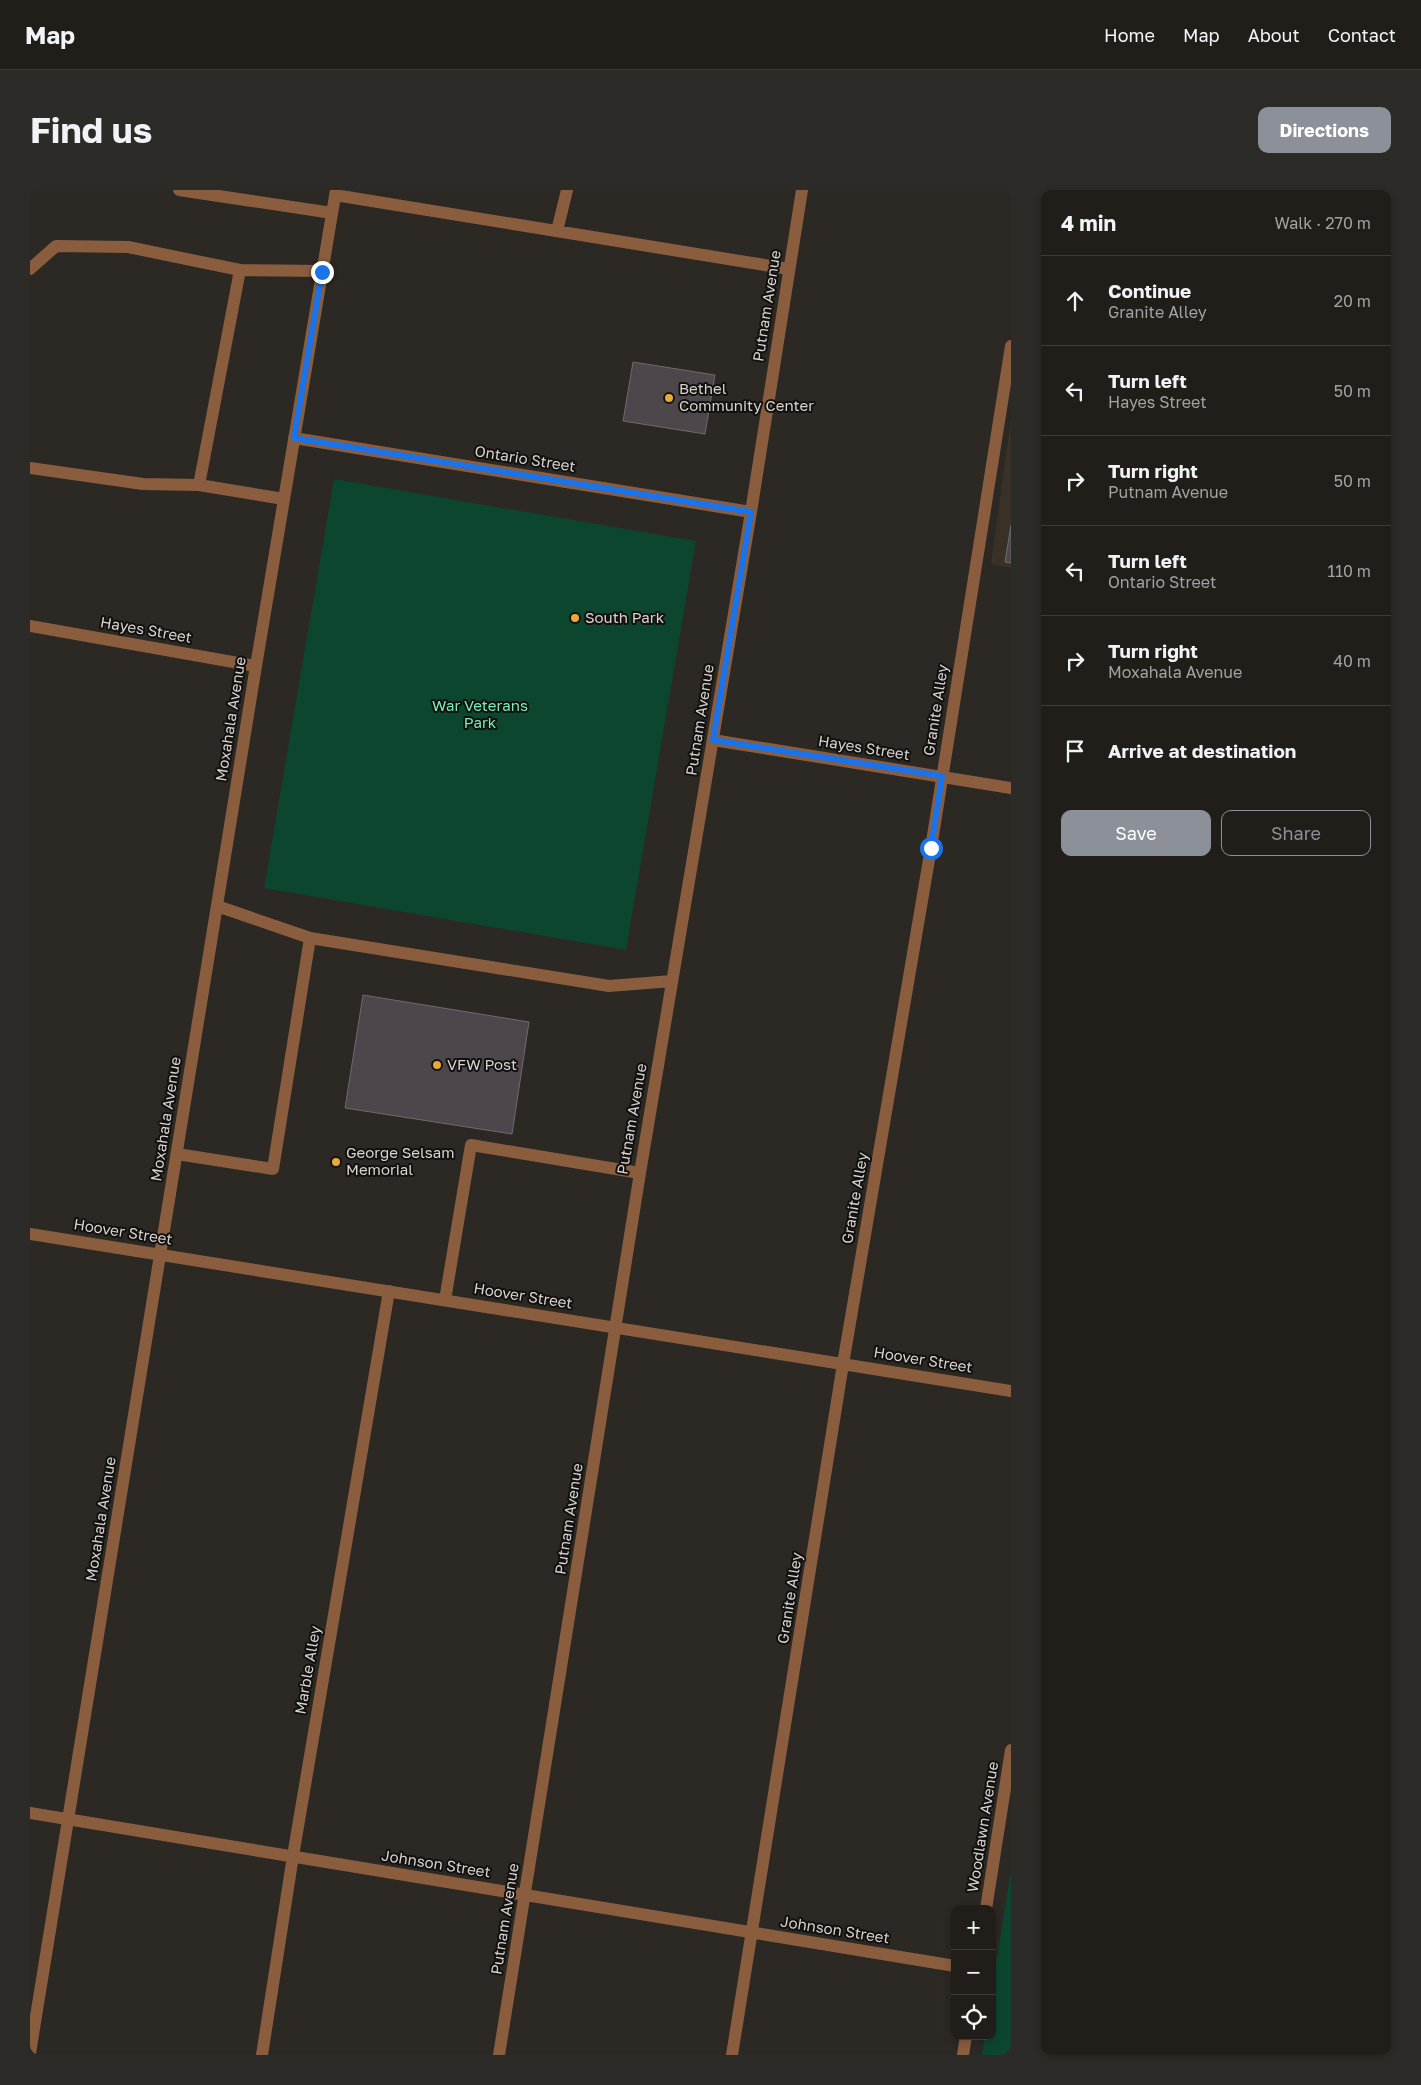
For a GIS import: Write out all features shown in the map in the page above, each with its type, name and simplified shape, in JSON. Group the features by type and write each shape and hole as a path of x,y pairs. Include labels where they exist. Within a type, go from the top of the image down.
{"street":[{"path":"179,190 332,213"},
{"path":"557,231 567,190"},
{"name":"Putnam Avenue","path":"499,2055 640,1173 751,512 802,190"},
{"path":"336,193 789,269"},
{"name":"Moxahala Avenue","path":"30,2053 256,666 336,193"},
{"path":"30,269 56,246 128,247 240,270 322,272"},
{"path":"199,484 240,270"},
{"name":"Granite Alley","path":"732,2055 1011,346"},
{"name":"Ontario Street","path":"294,438 751,512"},
{"path":"30,468 143,484 199,484 284,499"},
{"name":"Hayes Street","path":"30,626 256,666"},
{"name":"Hayes Street","path":"713,740 1011,788"},
{"path":"217,906 310,938 608,986 672,981"},
{"path":"177,1154 273,1169 310,938"},
{"path":"445,1300 471,1145 640,1173"},
{"name":"Hoover Street","path":"30,1234 1011,1391"},
{"name":"Marble Alley","path":"262,2055 293,1856 389,1292"},
{"name":"Woodlawn Avenue","path":"987,1905 1011,1750"},
{"name":"Johnson Street","path":"30,1813 951,1965"},
{"path":"963,2055 965,2040"}],"shaded area":[{"path":"1011,418 1011,568 991,564"}],"green space":[{"name":"War Veterans Park","path":"334,479 696,541 626,950 264,888"},
{"path":"1011,1870 1011,2055 982,2055 984,2040 996,2040 996,1963"}],"building":[{"name":"Bethel Community Center","path":"633,362 715,375 705,434 623,421"},
{"path":"1011,525 1011,563 1005,562"},
{"name":"VFW Post","path":"363,995 529,1022 512,1134 345,1108"}],"place":[{"name":"Bethel Community Center","path":"669,398"},
{"name":"South Park","path":"575,618"},
{"name":"VFW Post","path":"437,1065"},
{"name":"George Selsam Memorial","path":"336,1162"}],"route":[{"path":"322,272 294,438 751,512 713,740 942,776 931,848"}]}
